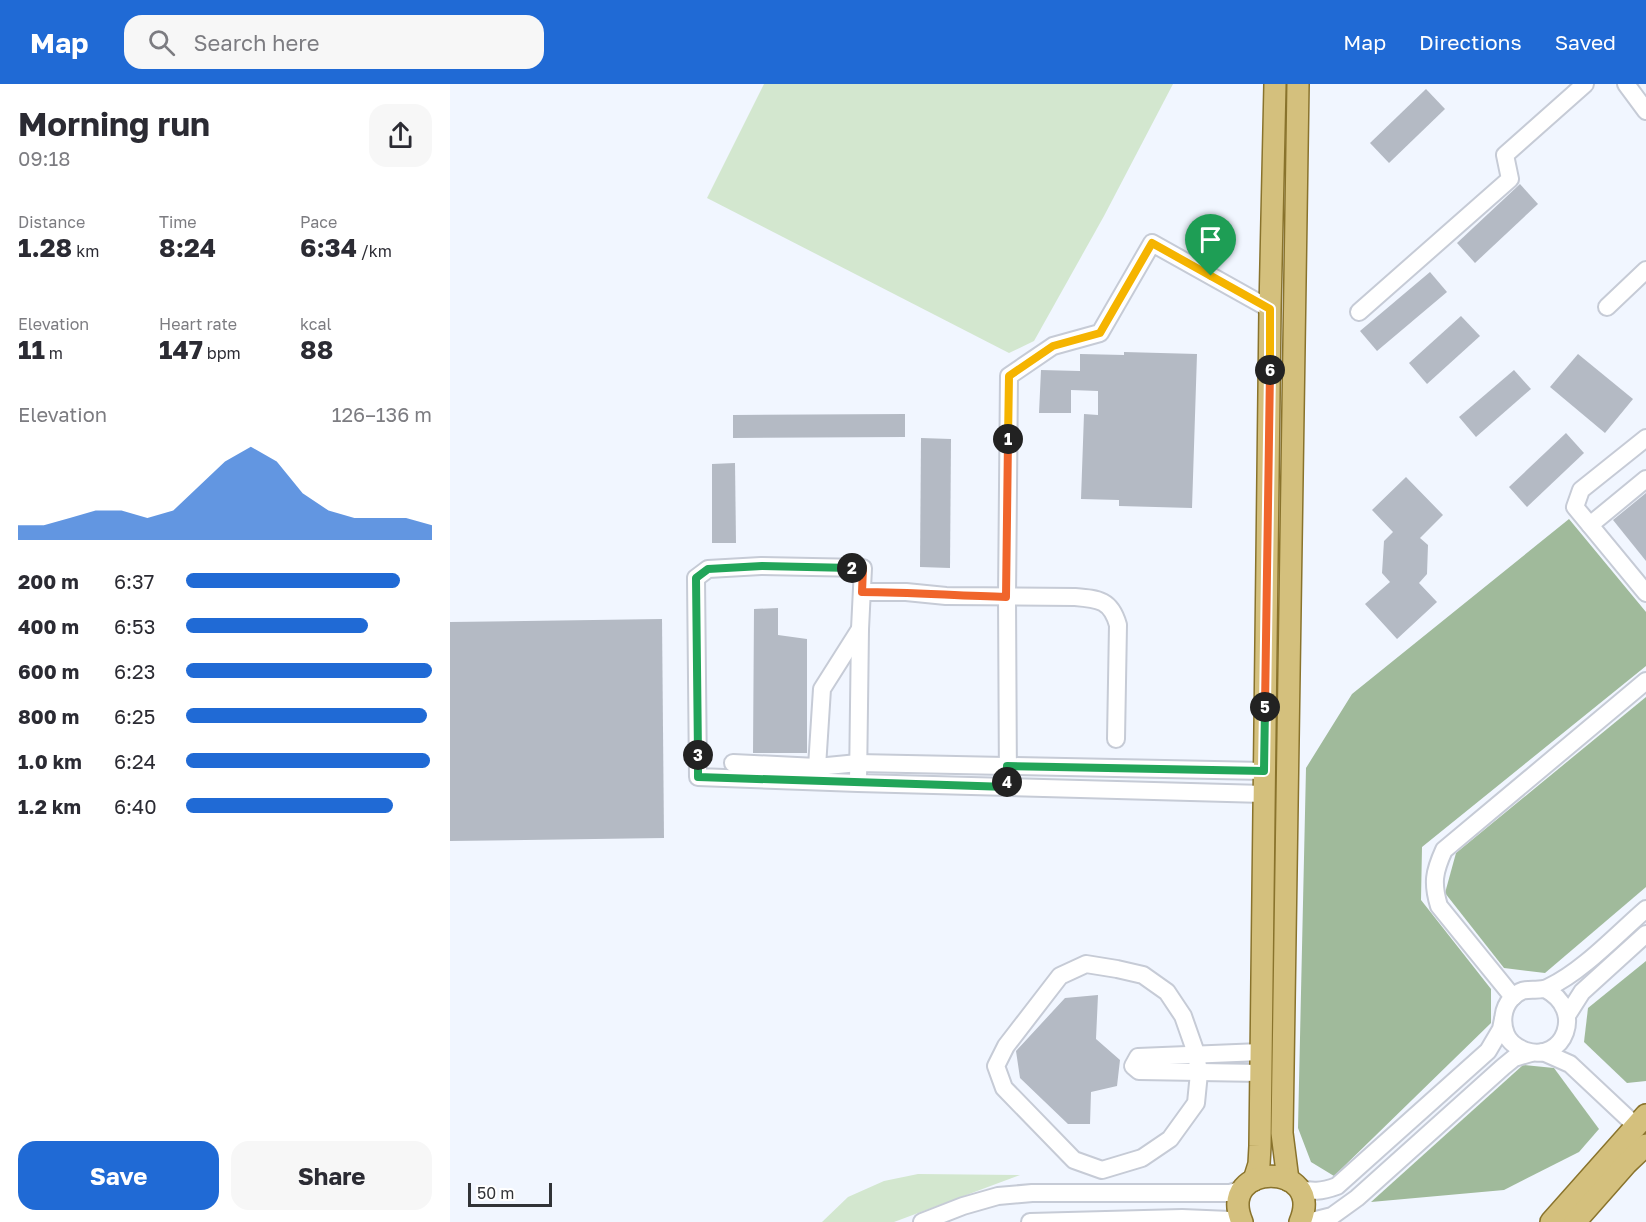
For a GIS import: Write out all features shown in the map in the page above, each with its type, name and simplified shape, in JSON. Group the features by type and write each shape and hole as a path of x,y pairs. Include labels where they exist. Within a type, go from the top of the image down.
{"main road":[{"path":"1242,1222 1238,1209 1240,1198 1259,1164 1275,84"},
{"path":"1298,84 1282,1133 1293,1184 1303,1206 1300,1222"},
{"path":"1551,1222 1640,1120"},
{"path":"1575,1222 1626,1164 1646,1145"},
{"path":"1249,1184 1271,1175 1293,1184"}],"street":[{"path":"1359,312 1510,179 1505,155 1585,84"},
{"path":"1626,84 1646,111"},
{"path":"1008,787 1006,597 1009,376 1053,346 1100,333 1152,243 1270,309"},
{"path":"1607,307 1646,270"},
{"path":"1646,438 1581,490 1575,507 1646,593"},
{"path":"1590,525 1646,479"},
{"path":"858,783 863,568 762,566 708,569 696,578 698,777 858,783 1264,794"},
{"path":"862,592 906,592 946,596 1095,598 1107,604 1114,613 1118,625 1116,739"},
{"path":"817,767 822,689 860,629"},
{"path":"1513,997 1439,906 1434,887 1436,867 1444,850 1646,681"},
{"path":"733,763 817,767 858,763 1264,771"},
{"path":"1545,989 1566,978 1646,909"},
{"path":"1308,1222 1332,1216 1358,1198 1514,1058 1552,1048 1564,1036 1568,1014 1582,992 1646,934"},
{"path":"1086,964 1143,975 1167,992 1183,1016 1197,1055 1199,1073 1196,1103 1170,1139 1142,1158 1102,1170 1074,1160 1004,1088 996,1066 1006,1046 1060,976 1086,964"},
{"path":"1293,1184 1312,1192 1324,1191 1337,1186 1488,1051 1501,1029 1507,1005 1520,992 1533,988 1545,989 1563,1003 1568,1014"},
{"path":"1503,1016 1505,1033 1520,1049 1558,1058 1640,1120"},
{"path":"1564,1036 1571,1057 1581,1074"},
{"path":"1197,1055 1261,1062 1199,1073 1138,1071 1133,1066 1138,1057 1197,1055"},
{"path":"922,1222 963,1206 998,1196 1053,1191 1230,1193 1249,1184"},
{"path":"1030,1222 1182,1218 1234,1222"}],"green space":[{"path":"764,84 1173,84 1104,216 1034,341 1009,353 707,198"},
{"path":"1569,519 1646,612 1646,666 1422,847 1421,900 1491,989 1491,1023 1334,1176 1311,1162 1298,1128 1306,768 1352,694"},
{"path":"1646,697 1646,887 1545,973 1504,968 1445,893 1456,853"},
{"path":"1646,961 1646,1081 1627,1083 1584,1042 1588,1008"},
{"path":"1523,1065 1554,1068 1599,1129 1579,1152 1504,1190 1371,1202"},
{"path":"918,1174 1020,1175 894,1222 822,1222 848,1197 884,1181"}],"building":[{"path":"1426,89 1445,109 1389,163 1370,143"},
{"path":"1520,184 1538,204 1475,263 1457,243"},
{"path":"1430,272 1447,292 1377,351 1360,331"},
{"path":"1461,316 1480,336 1427,384 1409,363"},
{"path":"1124,352 1197,354 1192,508 1119,506 1119,500 1081,499 1084,414 1098,415 1098,391 1071,390 1071,413 1039,413 1041,370 1080,371 1080,354 1124,355"},
{"path":"1578,354 1633,399 1605,433 1550,387"},
{"path":"1514,370 1531,389 1476,437 1459,417"},
{"path":"905,414 905,437 733,438 733,415"},
{"path":"1566,433 1584,453 1527,507 1509,487"},
{"path":"921,438 951,439 950,568 920,567"},
{"path":"735,463 736,543 712,543 712,464"},
{"path":"1406,477 1443,515 1420,538 1428,545 1427,574 1419,583 1437,602 1397,639 1365,604 1390,582 1382,573 1384,541 1393,532 1372,510"},
{"path":"1646,493 1646,561 1613,520"},
{"path":"778,608 778,635 807,639 807,753 753,753 754,609"},
{"path":"662,619 664,838 450,841 450,622"},
{"path":"1098,995 1096,1039 1120,1060 1117,1086 1091,1092 1090,1124 1068,1124 1020,1078 1016,1051 1065,998"}],"route":[{"path":"1152,243 1211,276 1270,309 1264,771 1007,766 1008,787 698,777 696,578 708,569 762,566 863,568 862,592 1006,597 1009,376 1053,346 1100,333 1152,243"}]}
